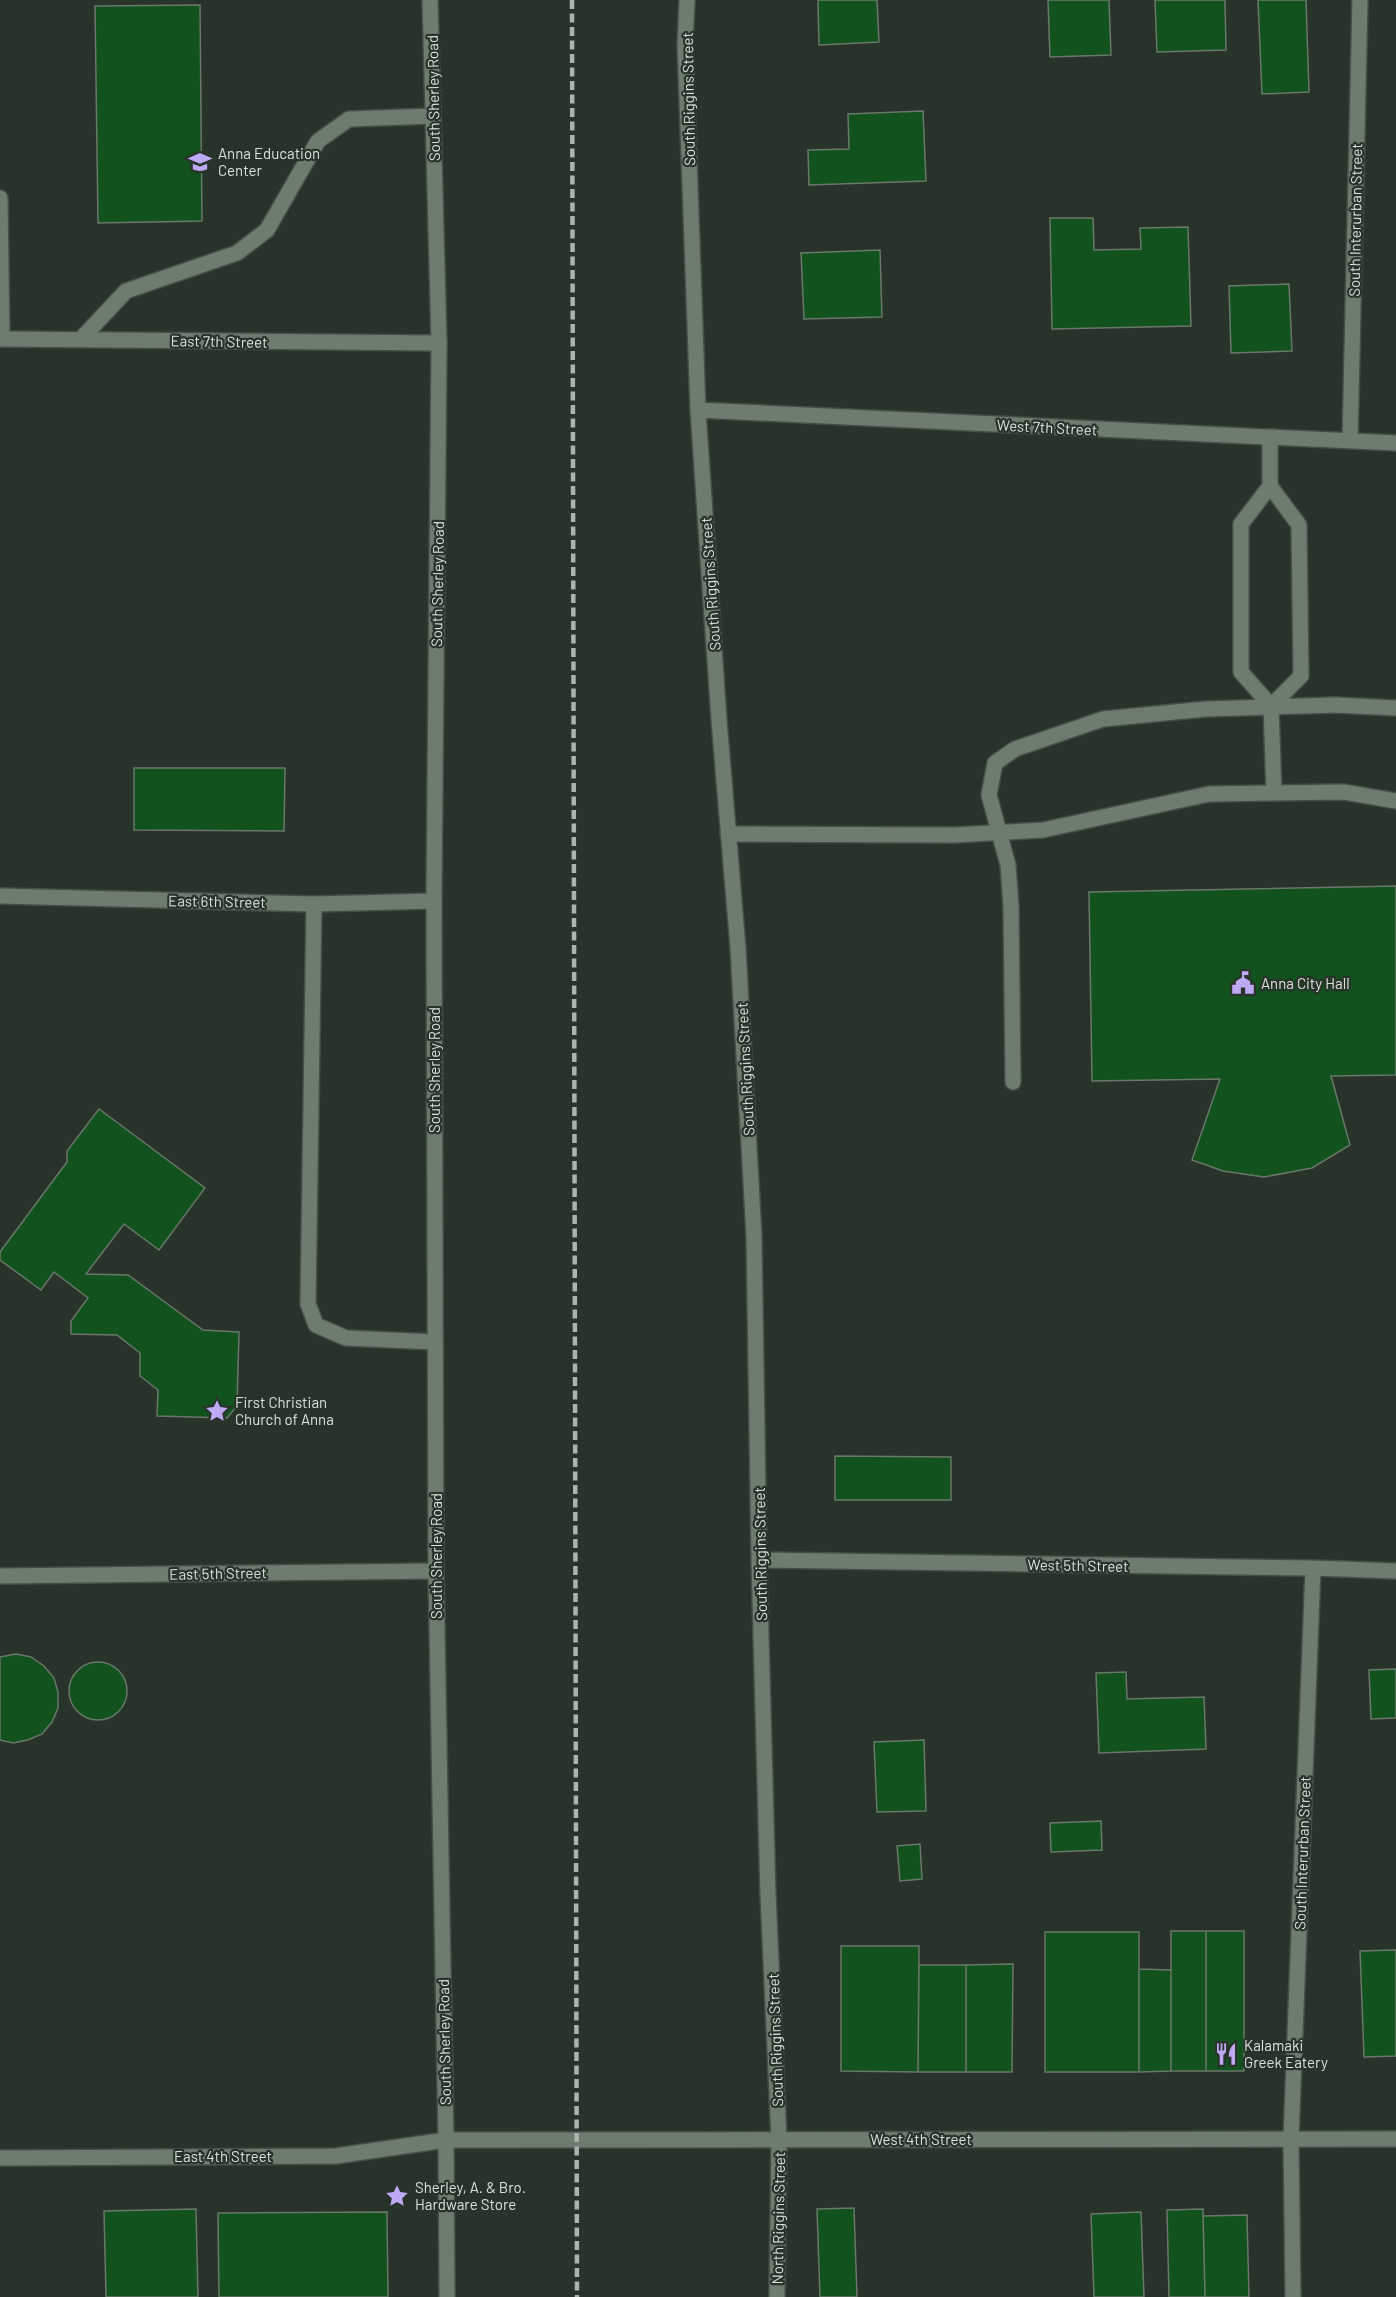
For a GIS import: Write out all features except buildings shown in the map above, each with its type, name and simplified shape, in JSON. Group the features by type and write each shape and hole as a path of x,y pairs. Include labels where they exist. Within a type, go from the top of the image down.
{"street":[{"name":"South Sherley Road","path":"430,0 439,343 434,901 435,1342 436,1570 447,2297"},
{"name":"South Riggins Street","path":"687,0 685,45 698,410 738,948 754,1236 759,1560 768,1894 779,2139"},
{"name":"South Interurban Street","path":"1350,441 1360,0"},
{"path":"81,339 126,291 237,253 267,230 318,141 349,119 433,116"},
{"path":"0,198 1,339"},
{"name":"East 7th Street","path":"1,339 439,343"},
{"name":"West 7th Street","path":"698,410 1396,443"},
{"path":"1270,437 1270,486 1299,525 1301,676 1271,706"},
{"path":"1270,486 1241,524 1241,672 1271,706 1274,793"},
{"path":"1013,1082 1011,906 1008,865 989,795 995,763 1015,748 1103,719 1206,709 1271,706 1335,705 1396,708"},
{"path":"728,834 955,835 1043,830 1209,794 1344,792 1396,801"},
{"name":"East 6th Street","path":"0,896 314,903 434,901"},
{"path":"314,903 308,1304 316,1325 346,1338 435,1342"},
{"name":"West 5th Street","path":"759,1560 1396,1571"},
{"name":"South Interurban Street","path":"1293,2297 1292,2139 1312,1568"},
{"name":"East 5th Street","path":"0,1576 436,1570"},
{"name":"North Riggins Street","path":"777,2297 779,2139"},
{"name":"West 4th Street","path":"446,2140 1396,2139"},
{"name":"East 4th Street","path":"0,2158 336,2156 446,2140"}],"railway":[{"path":"572,0 577,2297"}],"place":[{"name":"Anna Education Center","path":"200,162"},
{"name":"Anna City Hall","path":"1243,983"},
{"name":"First Christian Church of Anna","path":"217,1411"},
{"name":"Kalamaki Greek Eatery","path":"1226,2054"},
{"name":"Sherley, A. & Bro. Hardware Store","path":"397,2196"}]}
